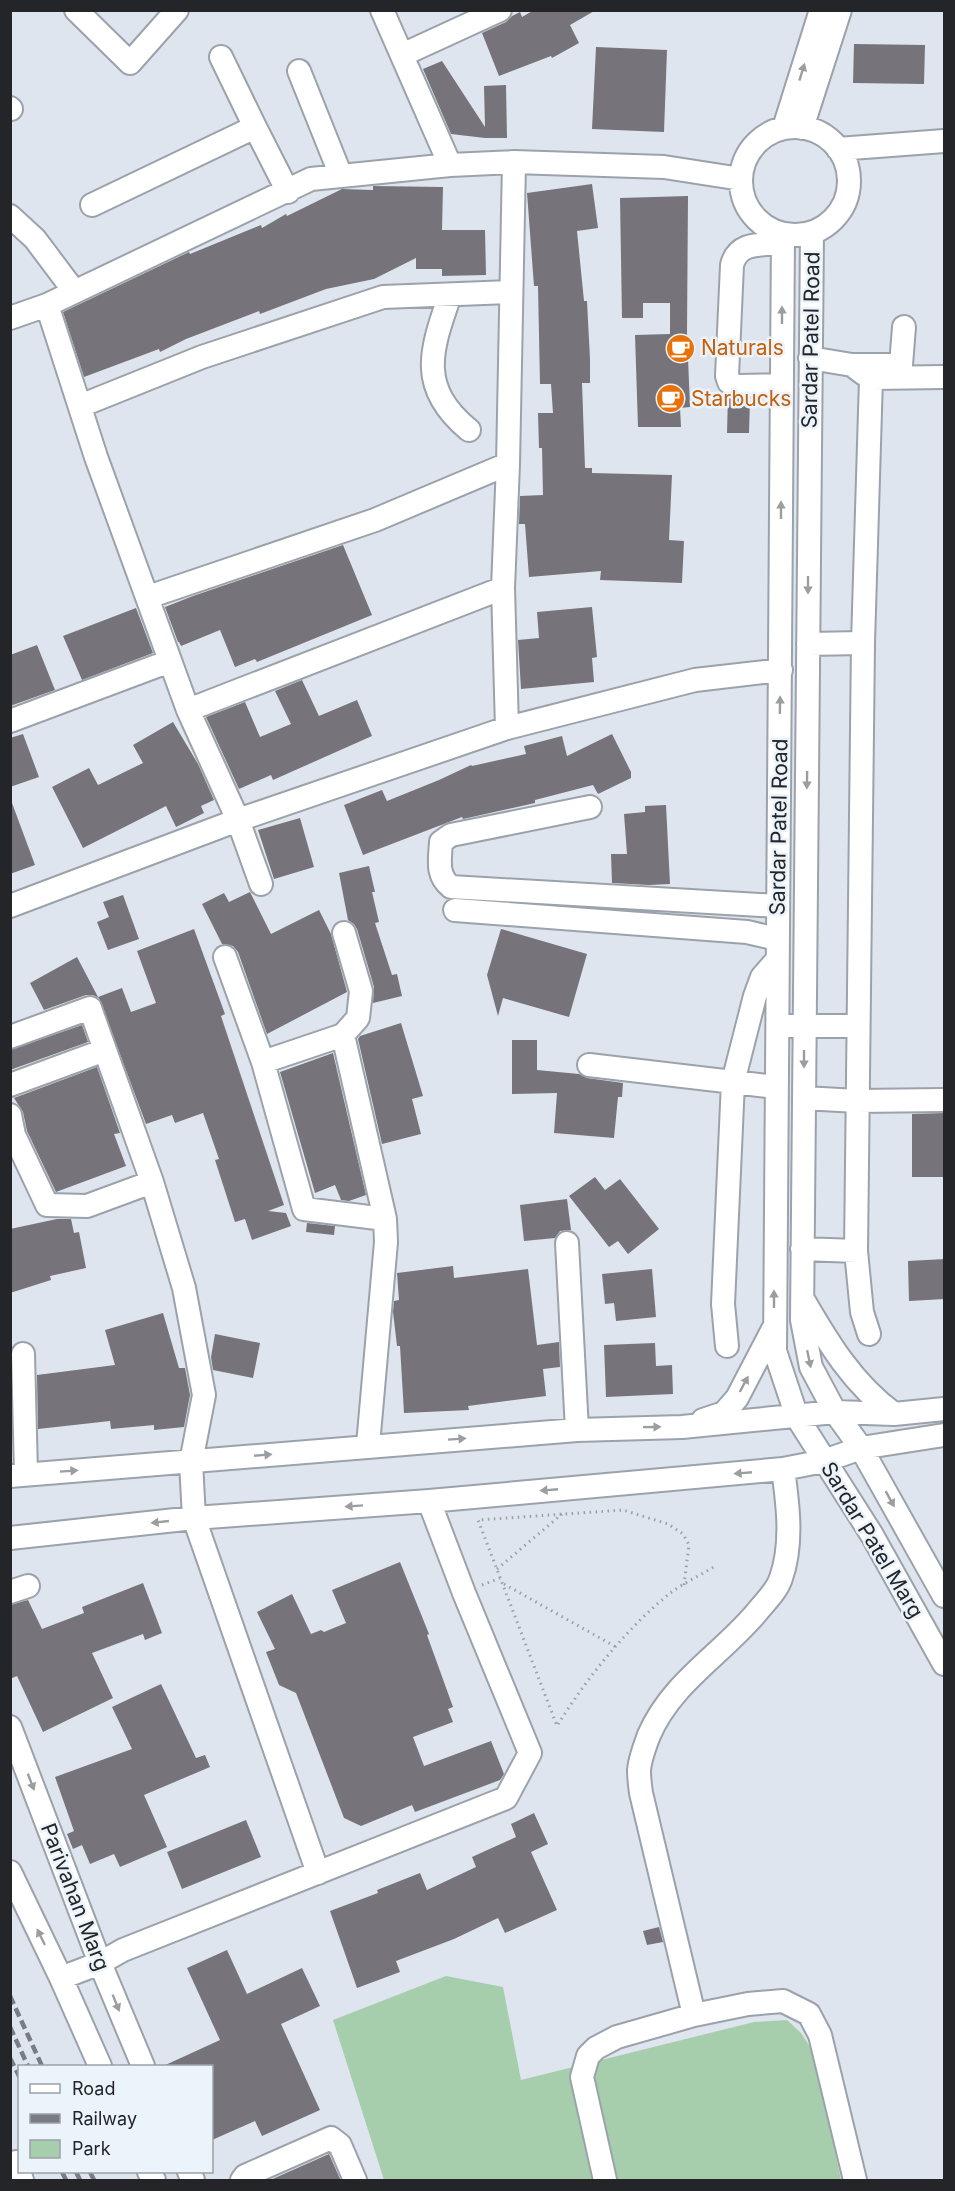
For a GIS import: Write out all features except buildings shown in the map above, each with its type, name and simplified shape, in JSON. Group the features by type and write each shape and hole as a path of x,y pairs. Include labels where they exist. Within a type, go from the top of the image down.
{"street":[{"path":"76,10 130,63 177,10"},
{"path":"382,10 450,165"},
{"path":"402,55 500,10"},
{"path":"794,128 821,10"},
{"path":"794,128 840,10"},
{"path":"221,57 288,192"},
{"path":"299,71 341,176"},
{"path":"92,205 255,127"},
{"path":"782,385 737,386 729,382 734,256 739,250 747,247 812,233 831,222 844,204 849,183 842,155 823,135 794,128 768,135 754,146 744,162 741,179 742,194 748,208 757,220 783,239"},
{"path":"842,155 945,141"},
{"path":"842,155 945,151"},
{"path":"10,318 47,305 288,192 311,179 450,165 514,162 664,167 741,179"},
{"path":"507,728 502,588 514,162"},
{"path":"10,216 35,239 74,291"},
{"name":"Sardar Patel Road","path":"812,233 802,1320 811,1367 835,1412 861,1448 945,1596"},
{"name":"Sardar Patel Road","path":"783,239 775,1351 797,1417"},
{"path":"80,406 202,357 383,297 511,292"},
{"path":"450,295 435,337 432,371 440,397 454,417 469,430"},
{"path":"47,305 96,456 188,710 238,820 261,884"},
{"path":"901,365 904,327"},
{"path":"810,358 852,365 945,367"},
{"path":"852,365 871,378 945,377"},
{"path":"869,1335 862,1312 856,1251 863,643 871,378"},
{"path":"148,597 375,520 507,464"},
{"path":"188,710 502,588"},
{"path":"808,644 863,643"},
{"path":"10,721 171,661"},
{"path":"10,906 238,820 507,728 695,680 781,670"},
{"path":"590,807 451,835 441,842 439,869 444,882 451,887 778,906"},
{"path":"455,910 747,932 777,961 805,981"},
{"path":"263,1062 343,1035 358,1018 361,991 344,933"},
{"path":"225,957 263,1062 304,1209 385,1219"},
{"path":"727,1346 723,1304 733,1082 755,996 762,977 777,961"},
{"path":"10,1037 90,1008 152,1182 184,1288 204,1395 191,1462 194,1518 318,1873"},
{"path":"777,1025 858,1026"},
{"path":"343,1035 385,1219 386,1242 368,1445"},
{"path":"10,1085 105,1050"},
{"path":"589,1065 776,1087"},
{"path":"804,1098 857,1101 945,1100"},
{"path":"10,1115 14,1135 47,1205 87,1206 152,1182"},
{"path":"567,1243 577,1430"},
{"path":"802,1249 856,1251"},
{"path":"802,1297 834,1351 872,1398 894,1414"},
{"path":"682,1427 724,1413 737,1398 775,1326"},
{"path":"23,1354 18,1475 191,1462 368,1445 577,1430 682,1427 835,1412 894,1414 945,1409"},
{"name":"Sardar Patel Marg","path":"797,1417 872,1535 945,1664"},
{"path":"10,1538 194,1518 429,1501 783,1469 824,1461 861,1448 945,1435"},
{"path":"694,2015 641,1793 639,1770 644,1746 656,1719 671,1696 748,1623 780,1581 788,1548 787,1499 783,1469"},
{"path":"62,1978 100,1963 123,1950 506,1798 530,1753 429,1501"},
{"name":"Parivahan Marg","path":"10,1727 141,2065"},
{"name":"Parivahan Marg","path":"10,1872 62,1978 99,2065"},
{"path":"605,2181 582,2077 588,2056 596,2048 617,2037 694,2015 748,2004 783,2001 809,2014 820,2035 855,2181"},
{"path":"242,2181 245,2176 331,2138 340,2145 354,2181"}],"path":[{"path":"684,1585 688,1545 683,1534 668,1524 623,1510 478,1520 557,1726 598,1666 616,1647 670,1594 717,1565"},
{"path":"497,1569 562,1514"},
{"path":"502,1583 616,1647"}],"green space":[{"path":"446,1976 503,1987 521,2080 754,2022 787,2020 801,2033 814,2053 841,2180 384,2180 333,2020"}],"railway":[{"path":"10,1996 42,2065"},
{"path":"10,2027 28,2065"},
{"path":"10,2058 18,2074"},
{"path":"62,2173 66,2180"},
{"path":"76,2173 80,2180"},
{"path":"90,2173 94,2180"}],"place":[{"name":"Naturals","path":"680,348"},
{"name":"Starbucks","path":"670,399"}]}
